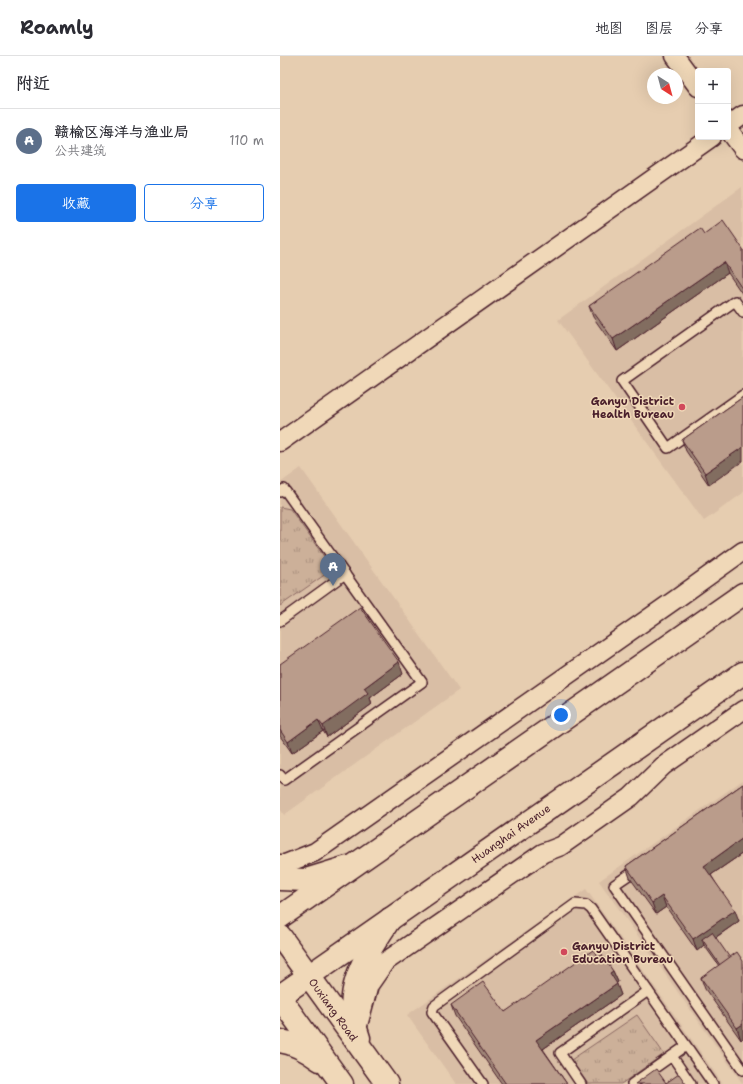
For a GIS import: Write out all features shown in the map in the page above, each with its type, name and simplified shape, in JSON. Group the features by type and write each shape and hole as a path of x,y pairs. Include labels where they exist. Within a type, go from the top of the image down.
{"main road":[{"path":"280,917 743,594"},
{"name":"Huanghai Avenue","path":"280,997 743,673"},
{"path":"280,879 306,880 353,866"},
{"path":"367,1056 356,1031 353,1016 352,998 354,986 358,971 367,954 390,919"},
{"name":"Ouxiang Road","path":"280,936 387,1084"},
{"path":"280,997 336,1076"},
{"path":"283,1043 309,1051 336,1076"}],"street":[{"path":"676,56 695,83"},
{"path":"731,125 743,115"},
{"path":"731,131 743,149"},
{"path":"280,442 708,140"},
{"path":"280,864 285,864 315,852 743,551"},
{"path":"356,1031 369,986 385,962 543,853 561,846 631,797 663,766 743,710"}],"lane":[{"path":"743,312 739,299 622,381 668,448 743,395"},
{"path":"280,492 284,489 422,682 284,780 280,775"},
{"path":"280,620 345,574"},
{"path":"646,862 614,885 743,1070"},
{"path":"483,1084 432,1012 434,1006 575,904 592,909 713,1084"},
{"path":"581,1084 560,1053 648,991"},
{"path":"632,1084 686,1046"},
{"path":"672,1056 691,1084"}],"shaded area":[{"name":"Ganyu District Health Bureau","path":"742,187 743,493 704,521 558,320"},
{"path":"301,468 459,690 284,815 280,809 280,483"},
{"path":"743,780 743,1084 599,881"},
{"name":"Ganyu District Education Bureau","path":"586,889 723,1084 456,1084 407,1015"}],"green space":[{"path":"280,507 290,509 333,569 280,606"},
{"path":"637,1015 664,1054 621,1084 588,1084 571,1060"}],"building":[{"path":"723,220 743,249 743,290 724,262 613,339 589,306 700,228 704,234"},
{"path":"743,397 743,447 705,473 682,440"},
{"path":"360,607 399,662 364,688 368,693 323,726 318,720 288,742 280,730 280,664"},
{"path":"743,784 743,838 704,866 735,910 693,939 662,896 652,903 626,866"},
{"path":"712,932 730,958 720,965 702,939"},
{"path":"593,950 598,957 602,955 613,971 610,973 617,984 536,1040 567,1084 506,1084 451,1005 483,982 505,1012"},
{"path":"737,952 743,961 743,1024 737,1028 701,978"},
{"path":"656,1069 666,1083 679,1074 686,1084 635,1084"}],"place":[{"name":"Ganyu District Health Bureau","path":"682,407"},
{"name":"赣榆区海洋与渔业局","path":"333,586"},
{"name":"Ganyu District Education Bureau","path":"564,952"}]}
